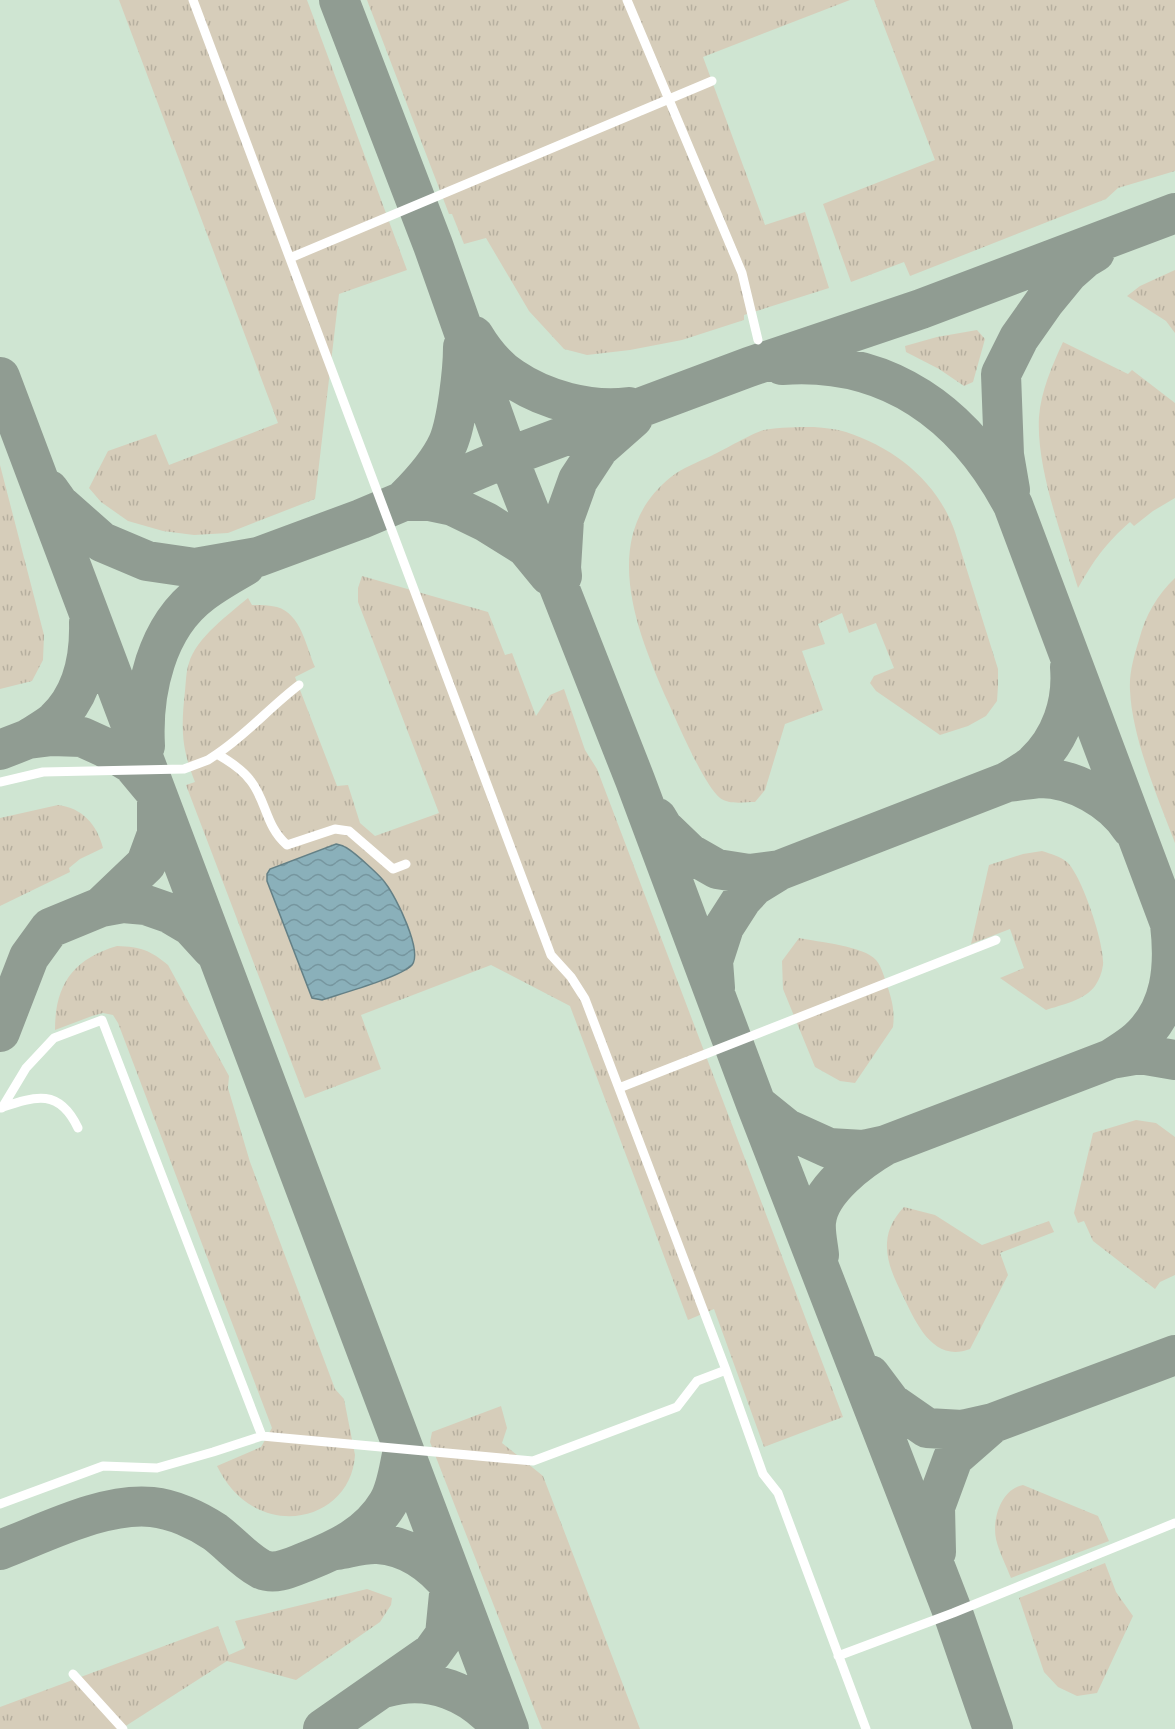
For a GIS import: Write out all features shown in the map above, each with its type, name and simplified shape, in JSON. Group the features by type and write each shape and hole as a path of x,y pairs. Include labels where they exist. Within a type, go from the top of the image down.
{"lane":[{"path":"193,0 551,955 571,977 585,999 726,1370 763,1474 778,1493 866,1729"},
{"path":"627,0 742,273 758,340"},
{"path":"290,258 712,81"},
{"path":"0,782 43,772 184,769 208,760 254,727 279,700 298,685"},
{"path":"217,754 250,780 261,798 277,836 287,845 335,829 349,831 393,869 406,864"},
{"path":"619,1088 996,940"},
{"path":"1,1108 26,1068 54,1038 102,1020 262,1436"},
{"path":"1,1108 35,1098 52,1098 70,1112 78,1128"},
{"path":"0,1504 103,1467 157,1468 193,1459 262,1436 533,1461 677,1407 697,1381 726,1370"},
{"path":"838,1656 953,1613 1175,1523"},
{"path":"73,1674 123,1729"}],"shaded area":[{"path":"0,0 1175,0 1175,1729 0,1729"}],"green space":[{"path":"119,0 307,0 407,270 339,294 315,499 228,533 194,535 163,531 128,521 101,502 89,488 108,451 156,434 169,465 278,423"},
{"path":"367,0 850,0 703,57 765,225 805,212 829,288 744,315 744,320 682,340 587,355 564,349 529,311 486,238 464,244 452,214 449,214"},
{"path":"874,0 1175,0 1175,171 1118,188 1106,199 910,276 904,262 851,282 823,204 935,160"},
{"path":"1175,270 1175,333 1166,321 1127,296 1140,286"},
{"path":"977,330 985,339 973,382 964,386 939,369 906,352 905,346 937,337"},
{"path":"1063,342 1128,374 1132,370 1175,403 1175,498 1134,526 1130,522 1121,530 1089,569 1078,588 1046,481 1039,437 1042,398"},
{"path":"814,427 846,432 881,447 912,469 938,498 955,532 998,669 997,701 986,716 968,726 940,735 876,691 870,683 874,676 894,668 876,623 849,633 842,613 818,624 825,644 802,651 823,710 785,724 765,790 755,802 728,802 714,791 699,768 645,646 630,585 629,556 635,527 648,501 671,477 690,465 764,430"},
{"path":"0,465 44,635 43,660 32,681 0,689"},
{"path":"362,576 488,612 505,655 512,653 536,716 550,695 564,689 585,750 597,769 843,1417 764,1447 714,1309 688,1320 570,1006 491,965 361,1015 381,1069 305,1098 186,785 195,782 183,737 186,677 189,663 198,645 214,627 248,598 252,605 274,606 285,611 292,616 302,632 315,667 295,677 337,786 348,785 360,823 375,836 439,813 358,602 358,588"},
{"path":"1175,578 1175,843 1135,728 1130,684 1134,658 1152,606"},
{"path":"58,805 74,810 87,819 97,832 103,848 80,859 69,868 70,872 0,906 0,818"},
{"path":"1042,851 1067,862 1073,870 1086,895 1103,955 1102,971 1091,991 1072,1001 1046,1010 1000,978 1024,968 1010,929 971,944 989,865 1023,854"},
{"path":"799,938 862,951 876,960 883,972 893,1006 893,1027 855,1083 840,1081 815,1067 783,989 782,961"},
{"path":"117,946 145,950 168,965 229,1076 228,1088 250,1162 335,1389 344,1399 355,1455 352,1473 344,1488 333,1500 305,1515 271,1514 254,1507 232,1489 217,1466 261,1447 272,1428 118,1023 113,1015 103,1013 55,1030 58,1000 70,976 89,958"},
{"path":"1136,1120 1156,1123 1175,1137 1175,1275 1160,1282 1155,1289 1093,1241 1084,1221 1078,1223 1074,1213 1093,1133"},
{"path":"904,1207 935,1215 982,1245 1049,1221 1054,1232 1000,1253 1008,1275 970,1349 957,1352 946,1350 936,1346 927,1338 897,1284 890,1264 887,1243 892,1224"},
{"path":"501,1406 507,1428 502,1443 543,1476 640,1729 542,1729 430,1442 432,1432"},
{"path":"1023,1485 1098,1516 1109,1541 1011,1578 997,1544 995,1523 1000,1506 1009,1492"},
{"path":"1105,1563 1116,1592 1133,1616 1097,1693 1077,1696 1058,1687 1044,1672 1019,1598"},
{"path":"367,1589 392,1598 391,1605 380,1622 296,1680 227,1661 121,1729 0,1729 0,1707 218,1626 229,1655 245,1648 235,1621"}],"water":[{"path":"336,844 354,853 386,884 407,924 414,948 414,958 412,965 396,975 322,1000 312,998 267,881 267,874 270,869"}],"taxiway":[{"path":"339,0 433,245 508,457 635,780 756,1104 953,1613 993,1729"},
{"path":"49,490 59,504 102,542 147,561 195,568 258,557 361,519 508,457 749,367 921,309 1175,213"},
{"path":"1010,490 1004,455 1001,374 1019,338 1045,301 1068,273 1095,252"},
{"path":"474,336 501,369 538,393 583,406 629,407"},
{"path":"406,498 430,472 448,443 459,396 463,347"},
{"path":"782,365 820,365 856,371 889,382 919,398 947,419 972,444 994,473 1013,505 1175,937"},
{"path":"0,377 509,1729"},
{"path":"562,576 564,519 578,480 599,448 633,418"},
{"path":"404,501 429,501 453,506 486,522 526,547 549,575"},
{"path":"145,746 146,704 155,662 163,642 186,607 207,589 245,566"},
{"path":"28,739 55,721 72,700 86,662 89,622"},
{"path":"715,988 713,961 724,927 742,899 754,886 780,870 1007,782 1028,769 1051,743 1063,720 1069,694 1070,667"},
{"path":"0,750 28,739 52,736 82,737 132,764 157,794 157,834 146,864 101,907"},
{"path":"1007,782 1040,778 1079,786 1092,792 1114,808 1131,828"},
{"path":"657,818 663,828 689,853 717,869 749,874 780,870"},
{"path":"0,1032 29,957 50,928 101,907 123,903 146,905 169,913 191,926 212,949"},
{"path":"756,1104 787,1129 829,1148 863,1150 886,1145 1111,1059 1135,1043 1158,1015 1169,987 1172,956 1170,924"},
{"path":"1111,1059 1140,1054 1175,1060"},
{"path":"819,1255 816,1222 825,1199 842,1177 886,1145"},
{"path":"870,1375 891,1403 927,1428 962,1430 993,1423 1175,1355"},
{"path":"936,1552 935,1507 953,1458 993,1423"},
{"path":"0,1550 95,1514 114,1509 152,1507 201,1523 261,1569 272,1572 283,1570 341,1546 372,1524 391,1497 403,1450"},
{"path":"336,1550 373,1544 400,1548 428,1564 452,1588"},
{"path":"323,1729 432,1653 445,1635 450,1584"},
{"path":"384,1688 417,1683 449,1689 478,1705 502,1729"}]}
